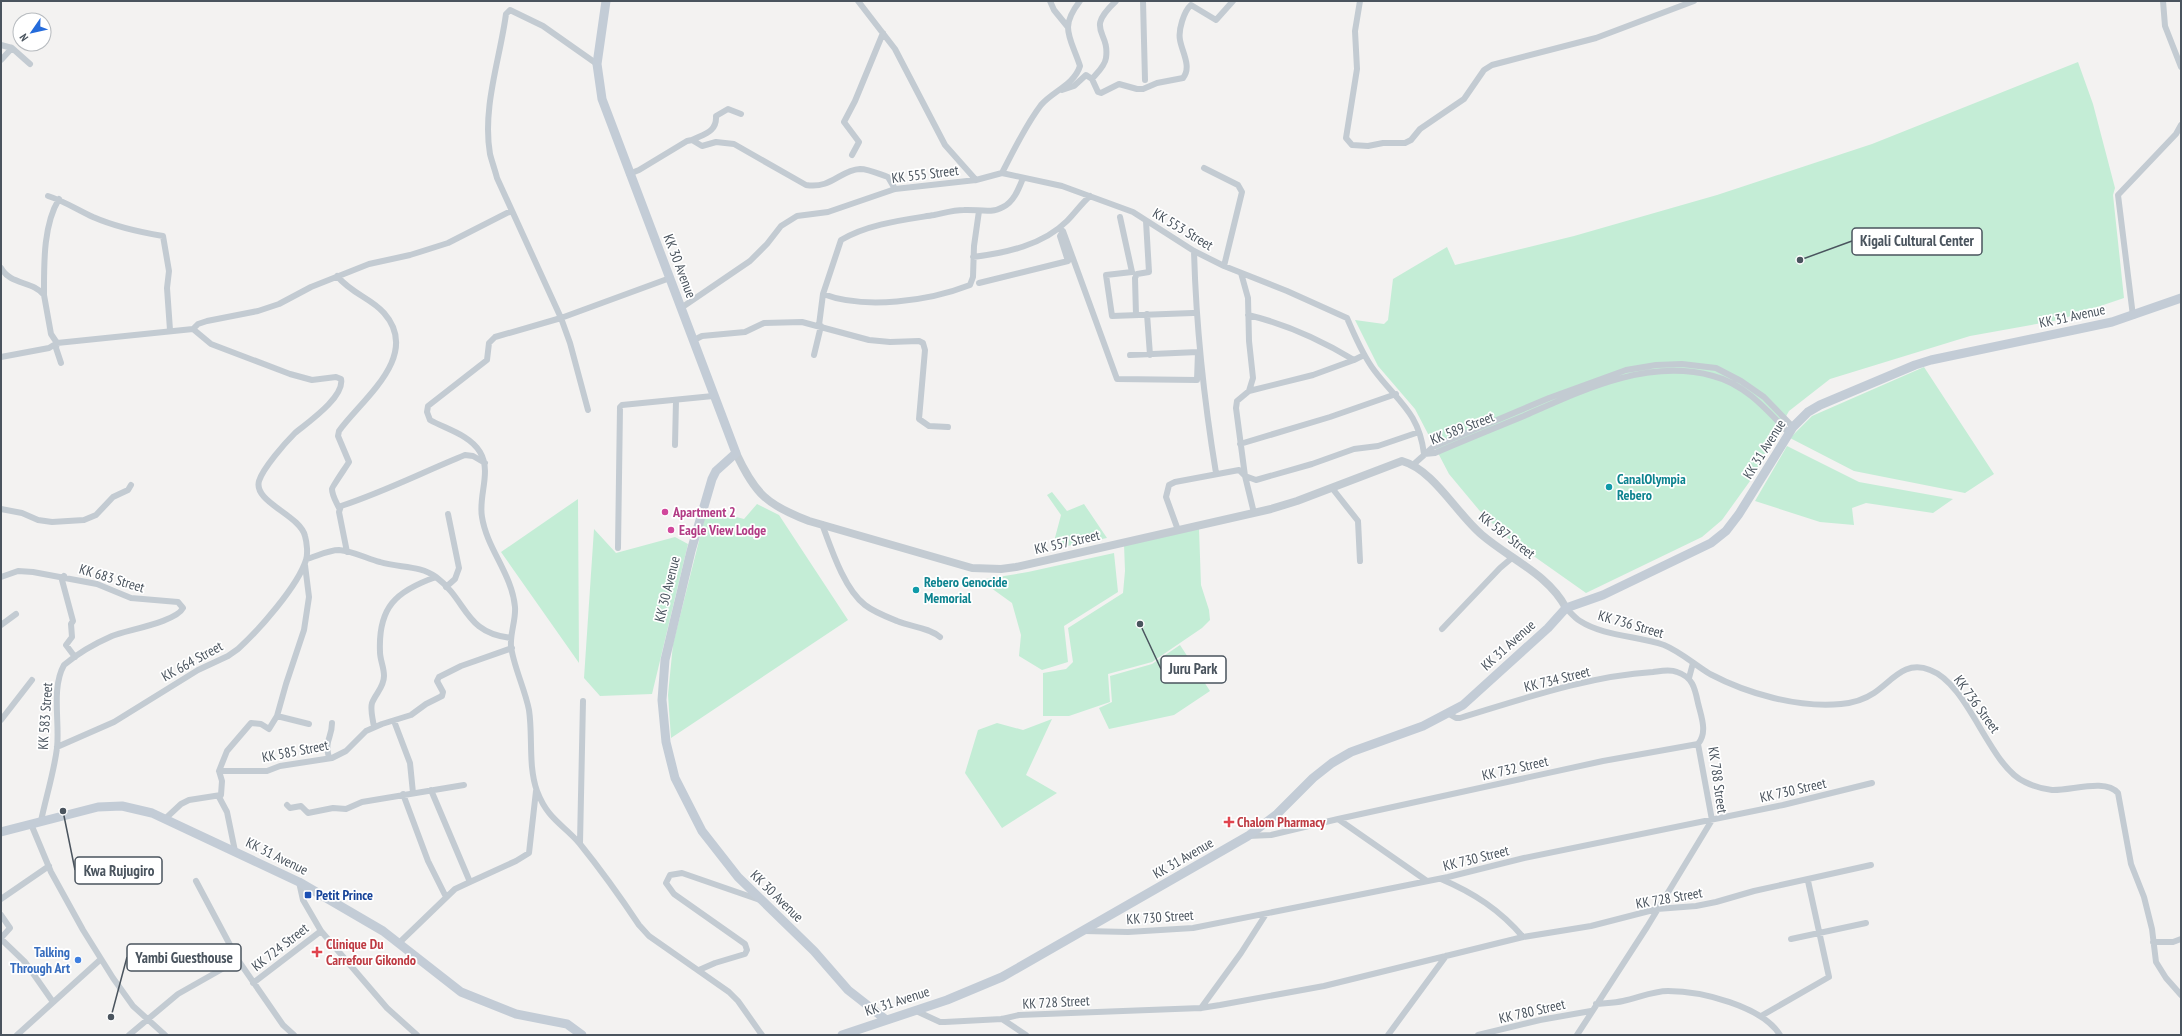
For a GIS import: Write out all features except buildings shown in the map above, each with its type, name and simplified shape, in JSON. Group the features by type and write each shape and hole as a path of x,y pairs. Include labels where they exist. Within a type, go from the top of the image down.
{"main road":[{"name":"KK 30 Avenue","path":"606,1 597,64 602,99 629,174 694,340 713,396 736,453 716,471 708,492 691,551 665,660 662,700 666,742 675,778 702,831 738,876 814,951 848,990 885,1019"},
{"name":"KK 31 Avenue","path":"842,1035 885,1019 947,1000 1002,977 1248,836 1277,814 1313,778 1332,763 1351,752 1423,726 1449,714 1463,705 1566,608 1603,595 1711,544 1726,531 1739,514 1791,430 1808,412 1832,399 1915,365 2133,316 2181,298"},
{"name":"KK 31 Avenue","path":"1,832 89,809 110,806 131,808 152,813 166,818 299,882 383,931 460,992 516,1014 567,1024 582,1035"}],"street":[{"path":"858,1 895,49 945,145 976,180"},
{"path":"864,8 866,1"},
{"path":"1002,173 1034,114 1043,103 1061,90 1074,77 1080,66 1067,26 1054,10 1050,1"},
{"path":"1067,26 1069,18 1080,1"},
{"path":"1092,79 1104,64 1106,57 1099,24 1105,11 1116,1"},
{"path":"1143,1 1145,80"},
{"path":"1061,90 1074,86 1086,75 1092,79 1098,92 1102,93 1119,84 1137,89 1143,89 1157,83 1183,78 1186,62 1179,39 1186,10 1191,4 1216,20 1233,1"},
{"path":"1360,1 1355,31 1357,68 1346,138 1352,145 1368,146 1383,143 1405,143 1411,140 1420,129 1464,99 1484,70 1492,64 1501,60 1596,38 1694,1"},
{"path":"2163,1 2165,26 2181,67"},
{"path":"588,410 570,343 561,318 497,178 490,154 488,126 493,82 506,14 510,10 543,26 597,64"},
{"path":"852,155 859,142 844,122 855,101 883,33"},
{"path":"1,45 12,48 1,60"},
{"path":"16,52 30,64"},
{"path":"629,174 639,170 687,141 712,130 717,123 716,116 728,109 741,114"},
{"path":"2133,316 2118,195 2176,134 2181,125"},
{"path":"692,140 702,146 716,142 734,144 806,185 818,186 853,170 862,169 888,177 895,189"},
{"path":"1204,168 1238,185 1242,192 1224,266"},
{"name":"KK 555 Street","path":"682,308 750,261 788,220 797,216 838,209 895,189 976,180 1002,173"},
{"name":"KK 553 Street","path":"1002,173 1062,186 1133,212 1194,251 1224,266 1287,290 1347,318 1364,355"},
{"path":"814,355 820,326 823,294 840,240 850,234 905,219 964,210 979,211 1004,207 1012,200 1023,178"},
{"path":"48,196 59,199 93,217 117,226 163,236 169,271 168,288 170,330"},
{"path":"973,257 1001,253 1028,245 1048,236 1067,221 1080,204 1090,196"},
{"path":"59,199 55,206 45,246 44,295 51,334 57,343 56,348 62,363"},
{"path":"1,358 49,348 57,343 193,328 198,324 207,321 258,311 278,304 311,287 369,264 410,255 448,243 511,211"},
{"path":"823,294 857,302 889,301 922,298 970,285 973,277 973,257 979,211"},
{"path":"1120,216 1132,272 1106,275 1112,316 1193,313"},
{"path":"1136,315 1135,278 1137,274 1149,272 1146,221"},
{"path":"979,283 1068,261 1060,236 1063,231 1117,379 1197,380 1198,352 1130,355"},
{"path":"1194,251 1196,299 1205,402 1216,473"},
{"path":"1,268 8,277 40,290 44,295"},
{"path":"1241,273 1248,298 1253,378 1249,391"},
{"path":"337,276 355,294 377,306 392,323 396,333 392,362 379,386 339,431 338,436 349,462 341,477 333,484 332,489 339,508 347,552"},
{"path":"670,278 561,318 492,339 489,343 487,360 428,406 427,412 430,420 458,434 474,445 486,463 481,515 484,530 506,574 512,593 515,608 511,638 512,648 526,694 529,712 532,766 536,789 542,804 550,816 580,843 639,925 664,948 729,992 738,1001 762,1035"},
{"path":"1146,314 1150,355"},
{"path":"1248,315 1296,330 1326,343 1354,360"},
{"path":"694,340 702,336 745,332 764,323 802,322 869,340 890,342 919,341 923,343 925,350 919,419 929,426 948,427"},
{"path":"193,328 211,344 219,348 290,374 312,380 336,377 341,379 340,387 324,409 285,444 259,480 258,488 263,496 298,523 305,536 309,607 304,630 277,716 269,729 256,722 251,723 227,751 219,771 222,793 219,797"},
{"path":"1254,513 1245,476 1237,423 1238,401 1249,391 1313,375 1364,355 1408,408 1419,432 1424,454 1414,464"},
{"name":"KK 589 Street","path":"1424,454 1435,453 1578,392 1627,376 1658,371 1701,374 1728,382 1754,399 1791,430"},
{"path":"1240,444 1330,417 1396,394"},
{"path":"618,548 620,407 622,405 713,396"},
{"path":"675,445 676,400"},
{"path":"1178,530 1166,497 1169,485 1216,473 1239,470 1245,476 1256,480 1312,464 1354,449 1378,446 1419,432"},
{"name":"KK 557 Street","path":"736,453 746,476 759,493 770,503 784,512 972,568 987,569 1016,567 1254,513 1297,501 1402,461 1414,464"},
{"path":"339,508 378,494 408,478 465,455 473,456 486,463"},
{"name":"KK 587 Street","path":"1414,464 1427,474 1481,534 1550,586 1566,608"},
{"path":"1,509 17,512 38,520 52,522 84,520 96,515 113,496 128,490 131,485"},
{"path":"1332,488 1358,521 1360,561"},
{"path":"446,586 455,579 459,568 448,514"},
{"path":"822,524 840,569 857,598 865,605 889,618 933,631 940,637"},
{"path":"306,562 339,550 382,563 417,569 436,577 446,586 479,628 489,634 511,638"},
{"path":"1442,629 1500,568 1513,557"},
{"name":"KK 664 Street","path":"57,747 114,722 198,670 228,656 238,649 290,589 306,562"},
{"name":"KK 683 Street","path":"1,577 24,571 64,576 97,584 131,598 178,602 183,608 178,613"},
{"path":"64,576 62,580 73,620 71,624 72,637 66,645 75,657"},
{"path":"374,727 372,706 382,686 384,675 380,653 382,619 394,598 417,584 436,577"},
{"name":"KK 736 Street","path":"1566,608 1581,622 1605,632 1662,645 1727,682 1749,691 1792,700 1823,704 1840,704 1862,699 1882,687 1896,674 1912,667 1923,668 1936,673 1953,689 2004,764 2022,781 2034,786 2054,790 2106,785 2114,788 2118,793 2131,864 2144,897 2152,929 2156,962 2160,970 2181,995"},
{"name":"KK 583 Street","path":"41,821 57,747 57,706 60,672 64,665 112,636 153,624 178,613"},
{"path":"1,626 16,614"},
{"name":"KK 585 Street","path":"219,771 267,771 280,766 329,758 346,751 366,731 411,715 426,704 442,696 443,692 437,681 439,676 461,666 512,648"},
{"path":"1689,678 1692,662"},
{"name":"KK 734 Street","path":"1449,714 1456,718 1460,718 1573,686 1617,676 1672,670 1689,678"},
{"name":"KK 788 Street","path":"1577,1035 1712,820 1698,744 1703,736 1703,725 1695,690 1689,678"},
{"path":"1,720 32,680"},
{"path":"580,843 583,701"},
{"path":"277,716 309,724"},
{"path":"394,721 410,763 412,793"},
{"path":"329,758 327,740 332,732 332,723"},
{"name":"KK 732 Street","path":"1248,836 1271,835 1603,761 1698,744"},
{"name":"KK 730 Street","path":"1083,931 1128,932 1181,929 1266,914 1441,879 1524,858 1712,820 1872,783"},
{"path":"287,805 290,808 301,806 308,813 333,808 346,809 362,802 464,785"},
{"path":"399,943 456,889 516,861 529,853 536,789"},
{"path":"431,790 470,882"},
{"path":"403,794 428,861 446,897"},
{"path":"166,818 181,804 189,800 219,797"},
{"path":"219,797 227,812 235,851"},
{"path":"1338,819 1427,881"},
{"path":"31,824 48,866 83,930 101,959 127,999 165,1035"},
{"name":"KK 728 Street","path":"914,1010 940,1022 1002,1019 1019,1015 1201,1008 1324,986 1523,937 1591,926 1657,909 1696,906 1871,865"},
{"path":"1,899 48,866"},
{"path":"698,970 715,962 745,954 747,950 745,944 674,894 666,883 670,875 682,873 765,902"},
{"path":"1441,879 1467,890 1486,902 1504,916 1523,937"},
{"path":"1761,1016 1829,977 1808,880"},
{"path":"196,881 238,960 283,1025 294,1035"},
{"path":"299,882 303,900 321,930 387,1008 417,1035"},
{"path":"1201,1008 1242,953 1266,914"},
{"path":"1,915 10,928 1,939 25,962 53,1002"},
{"path":"1791,938 1819,934 1866,923"},
{"name":"KK 724 Street","path":"253,983 321,930"},
{"path":"2153,942 2173,942 2181,939"},
{"path":"1388,1035 1446,955"},
{"path":"17,1035 101,959"},
{"name":"KK 724 Street","path":"129,1035 178,994 238,960"},
{"path":"1596,1004 1623,1001 1667,991 1720,1000 1761,1016 1770,1022 1780,1035"},
{"name":"KK 780 Street","path":"1478,1035 1540,1020 1591,1011"},
{"path":"1002,1019 1026,1035"}],"green space":[{"path":"2078,62 2093,104 2115,188 2113,195 2124,298 2059,320 1970,336 1830,379 1789,411 1750,481 1722,520 1702,537 1586,593 1505,536 1479,510 1449,474 1415,409 1378,366 1355,320 1384,324 1388,320 1393,279 1447,247 1455,265 1574,236 1717,195 1872,144"},
{"path":"1924,367 1994,474 1965,493 1854,471 1790,438 1812,416"},
{"path":"1787,446 1859,482 1953,499 1933,513 1866,503 1852,508 1854,525 1820,522 1755,501"},
{"path":"1052,492 1067,511 1084,504 1107,538 1052,549 1061,515 1047,495"},
{"path":"578,499 579,663 501,552"},
{"path":"757,504 779,515 848,620 671,738 668,695 673,644 707,509 744,519"},
{"path":"594,529 616,553 675,537 688,544 652,694 600,696 584,678"},
{"path":"1199,529 1201,585 1209,610 1210,620 1202,628 1152,662 1108,674 1110,702 1069,716 1043,716 1043,673 1066,669 1073,662 1068,628 1123,593 1125,571 1124,544"},
{"path":"1114,553 1118,592 1064,626 1068,662 1042,670 1019,656 1021,635 1012,603 980,580 1028,572"},
{"path":"1180,645 1210,691 1174,715 1109,729 1099,708 1112,702 1110,676 1152,664"},
{"path":"1052,719 1026,775 1057,793 1002,828 965,773 978,730 997,723 1023,730"}],"place":[{"name":"Kigali Cultural Center","path":"1800,260"},
{"name":"CanalOlympia Rebero","path":"1609,487"},
{"name":"Apartment 2","path":"665,512"},
{"name":"Eagle View Lodge","path":"671,530"},
{"name":"Rebero Genocide Memorial","path":"916,590"},
{"name":"Juru Park","path":"1140,624"},
{"name":"Kwa Rujugiro","path":"63,811"},
{"name":"Chalom Pharmacy","path":"1229,822"},
{"name":"Petit Prince","path":"308,895"},
{"name":"Clinique Du Carrefour Gikondo","path":"317,952"},
{"name":"Talking Through Art","path":"78,960"},
{"name":"Yambi Guesthouse","path":"111,1017"}]}
